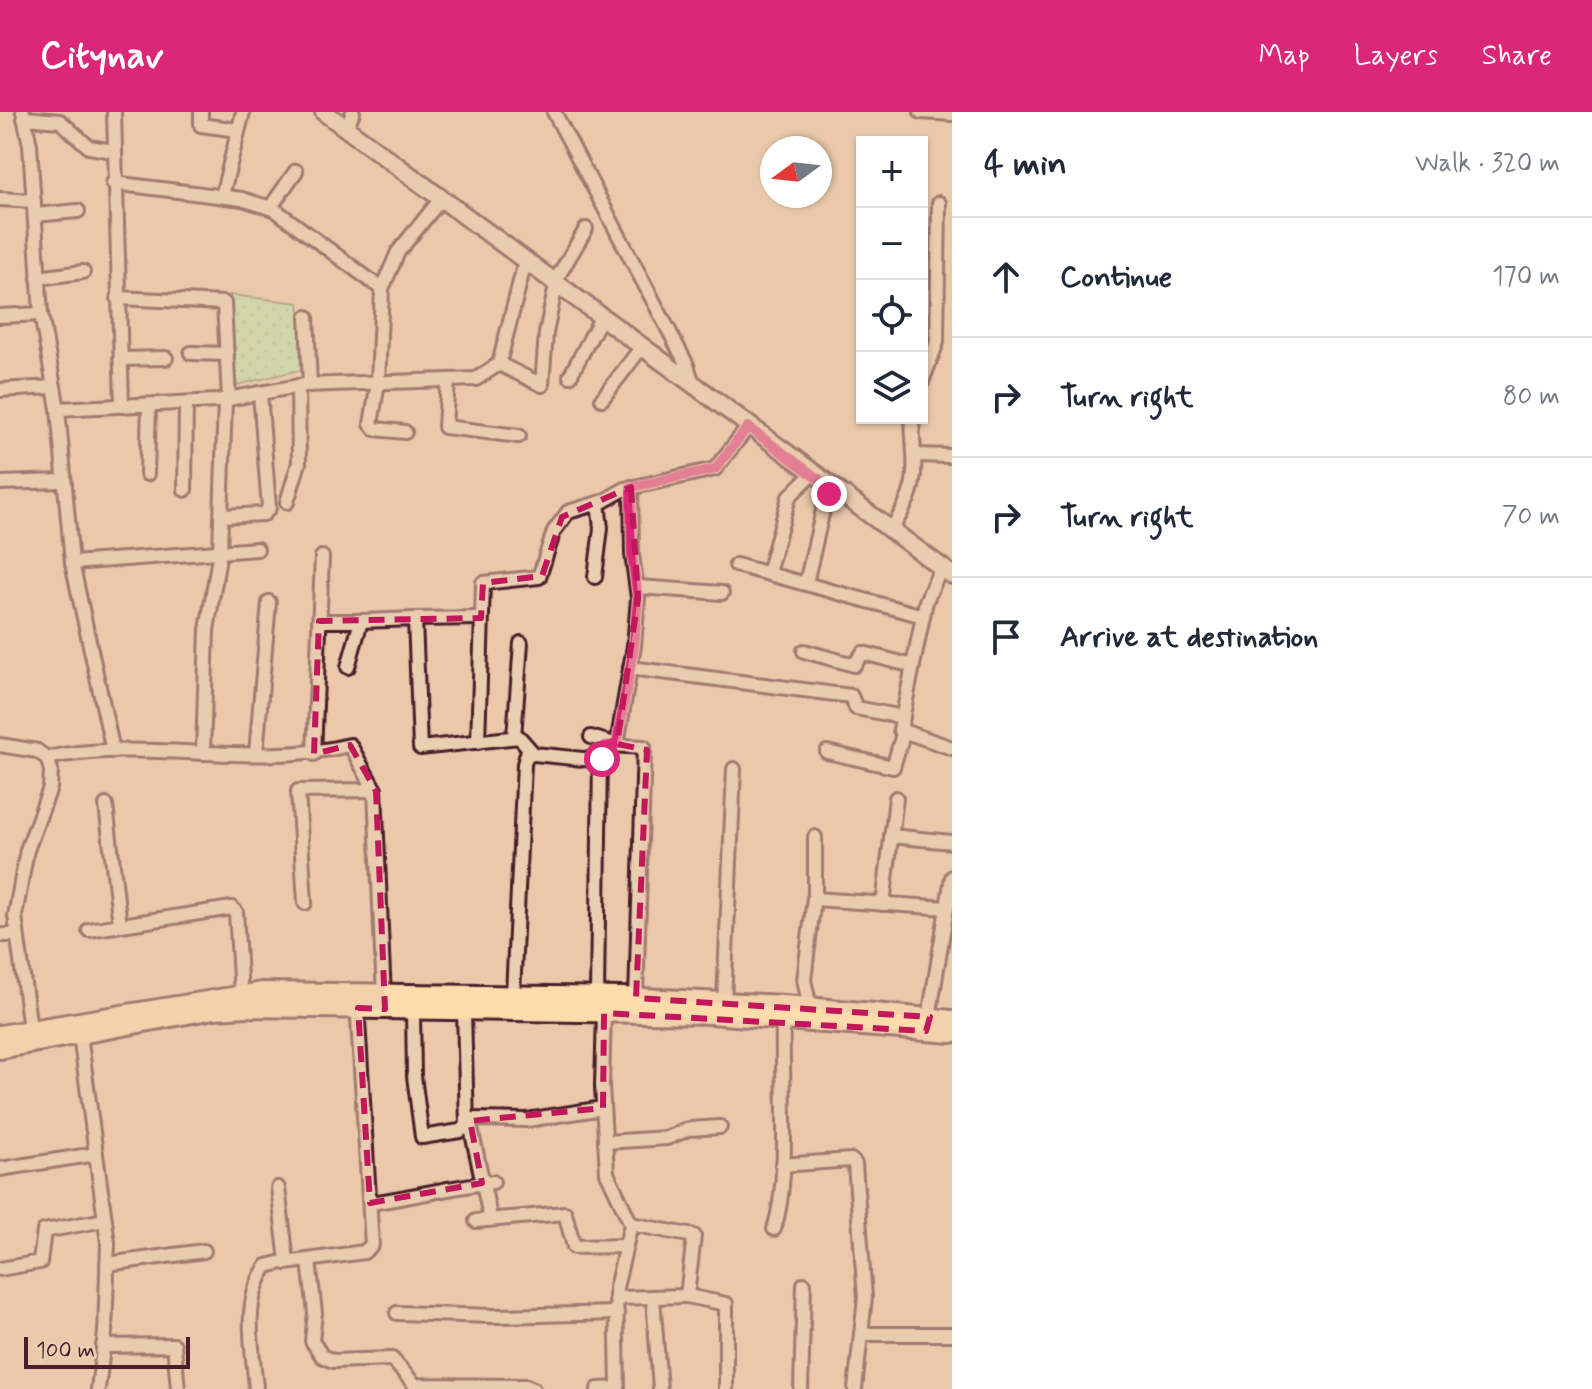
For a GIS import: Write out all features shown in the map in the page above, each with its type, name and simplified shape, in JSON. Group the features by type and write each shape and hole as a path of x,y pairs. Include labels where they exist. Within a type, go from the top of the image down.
{"main road":[{"path":"324,112 947,572"},
{"path":"0,1035 241,994 357,1001"},
{"path":"0,1049 214,1009 513,994 600,1005 783,1019 928,1024 952,1020"},
{"path":"384,1001 413,1011 600,1005 636,998 724,1002 810,1007 928,1024 952,1033"}],"street":[{"path":"114,112 113,183 122,406"},
{"path":"201,112 198,122 201,125 238,130"},
{"path":"222,196 243,112"},
{"path":"346,129 353,112"},
{"path":"554,112 687,365 694,387"},
{"path":"921,112 952,114"},
{"path":"113,151 89,147 60,121 23,115 34,201 41,314 58,409 72,563 113,751"},
{"path":"270,208 296,171"},
{"path":"113,183 222,196 270,208 312,235 382,289"},
{"path":"0,199 34,201"},
{"path":"405,432 372,428 378,383 382,289 398,252 441,199"},
{"path":"928,366 937,342 939,203"},
{"path":"35,215 78,211"},
{"path":"499,364 542,385 548,315 555,284 586,229"},
{"path":"58,409 186,403 304,386 476,379 499,364 525,262"},
{"path":"38,278 83,272"},
{"path":"118,298 221,302 226,307 227,399 222,516 220,551 207,630 203,753"},
{"path":"0,316 41,314"},
{"path":"287,502 299,463 307,317"},
{"path":"570,376 601,318"},
{"path":"602,399 641,348"},
{"path":"191,353 227,354"},
{"path":"120,359 166,358"},
{"path":"448,380 445,427 519,436"},
{"path":"0,390 54,387"},
{"path":"222,516 264,514 269,508 260,393"},
{"path":"185,490 186,403"},
{"path":"147,474 149,405"},
{"path":"890,531 912,494 915,455 912,424"},
{"path":"478,742 483,583 539,577 551,538 562,517 574,509 598,503 631,487 715,469 748,427"},
{"path":"915,455 952,456"},
{"path":"768,573 789,497 812,474"},
{"path":"0,483 63,481"},
{"path":"615,744 630,668 639,587 632,554 631,487"},
{"path":"806,583 823,510 832,489"},
{"path":"595,577 601,528 598,503"},
{"path":"72,563 257,549"},
{"path":"314,754 322,557"},
{"path":"736,565 923,616"},
{"path":"947,572 923,616 900,730 903,734 952,748"},
{"path":"639,587 722,593"},
{"path":"256,754 269,602"},
{"path":"319,621 480,618"},
{"path":"415,619 419,746 514,737 522,739 534,754 588,760 600,756"},
{"path":"348,667 361,621"},
{"path":"514,737 521,643"},
{"path":"804,651 854,665 863,653 913,666"},
{"path":"630,668 851,696 859,709 903,717"},
{"path":"827,752 893,767 903,734"},
{"path":"591,737 647,750 636,998"},
{"path":"598,1389 618,1389 616,1298 631,1224 607,1173 603,1108 600,756 605,747 615,744"},
{"path":"0,745 37,751 47,758 113,751 314,754 350,745 375,790 384,1001"},
{"path":"513,994 524,764 528,750"},
{"path":"30,1029 17,935 16,904 27,850 52,779 47,758"},
{"path":"724,1002 734,769"},
{"path":"305,903 298,791 375,790"},
{"path":"883,904 896,798"},
{"path":"106,805 120,925"},
{"path":"891,836 952,842"},
{"path":"810,1007 804,980 814,898 815,837"},
{"path":"928,1024 948,934 947,908 952,877"},
{"path":"814,898 947,908"},
{"path":"89,930 232,908 236,912 241,994"},
{"path":"0,935 17,935"},
{"path":"256,1389 250,1301 254,1283 267,1266 368,1250 372,1245 357,1001"},
{"path":"413,1011 414,1076 421,1136 460,1131 469,1119"},
{"path":"464,1011 463,1053 469,1119 488,1183 489,1212"},
{"path":"774,1229 779,1213 782,1165 783,1019"},
{"path":"80,1035 105,1220 107,1264 98,1389"},
{"path":"469,1119 527,1120 603,1108"},
{"path":"605,1142 667,1138 689,1129 720,1127"},
{"path":"0,1169 96,1154"},
{"path":"782,1165 851,1160 855,1164 865,1298 855,1389"},
{"path":"370,1203 488,1183"},
{"path":"278,1188 286,1263"},
{"path":"476,1221 565,1213 574,1247 626,1246"},
{"path":"0,1269 40,1262 44,1231 105,1220"},
{"path":"631,1224 694,1236 687,1296"},
{"path":"107,1264 204,1251"},
{"path":"309,1261 315,1313 312,1341 322,1356 333,1361 392,1359 415,1385 526,1386 533,1389"},
{"path":"801,1389 804,1284"},
{"path":"616,1298 687,1296 726,1304 726,1389"},
{"path":"653,1298 660,1389"},
{"path":"397,1313 617,1313"},
{"path":"861,1334 952,1334"},
{"path":"103,1346 174,1345 178,1389"}],"highlighted area":[{"path":"631,487 638,598 617,744 647,750 636,998 930,1017 926,1031 604,1013 603,1108 470,1121 482,1183 370,1203 358,1008 385,1009 376,791 350,745 314,754 319,621 481,618 483,583 542,576 562,517"}],"green space":[{"path":"230,295 299,303 304,369 232,386"}],"route":[{"path":"602,759 600,756 605,747 617,744 634,646 639,587 632,554 631,487 715,469 748,427 832,489 829,494"}]}
